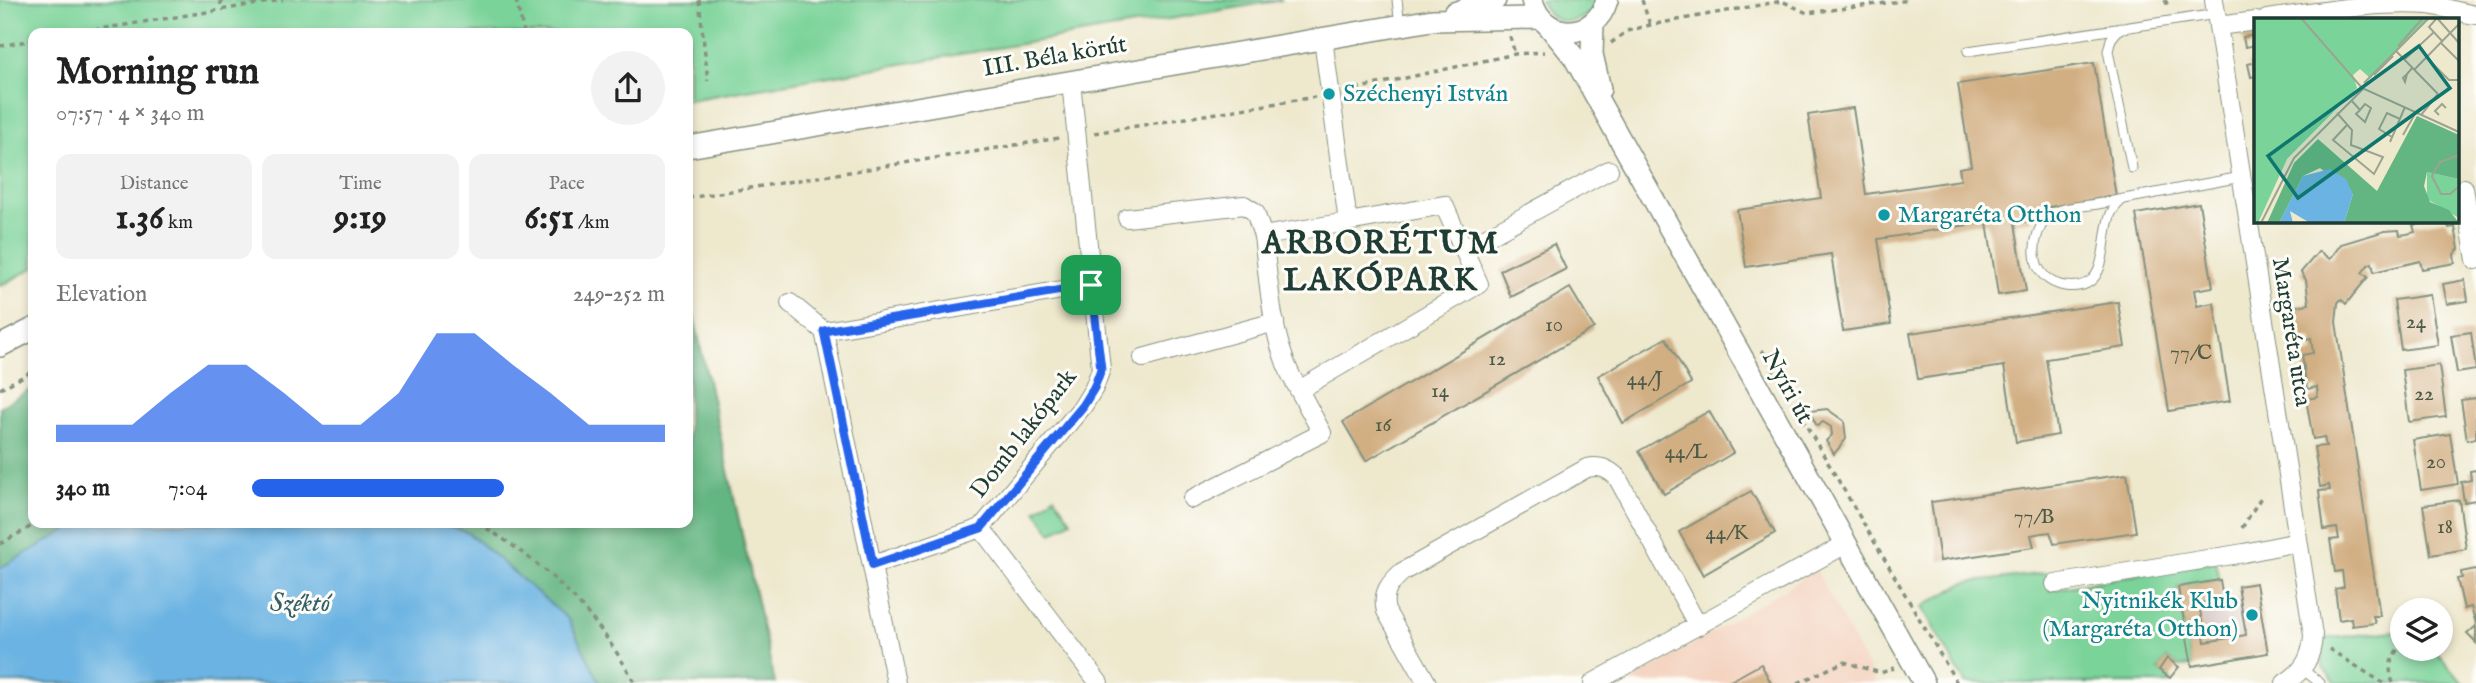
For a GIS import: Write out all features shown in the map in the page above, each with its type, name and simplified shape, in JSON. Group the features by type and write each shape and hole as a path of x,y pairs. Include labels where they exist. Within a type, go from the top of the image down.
{"street":[{"name":"III. Béla körút","path":"1432,20 1495,0"},
{"path":"1593,24 1605,8 1607,0"},
{"path":"2274,18 2346,8 2410,5 2451,8 2475,19"},
{"path":"2216,13 2254,21"},
{"name":"Margaréta utca","path":"2216,13 2241,177 2252,218 2313,635 2312,651 2302,669"},
{"name":"III. Béla körút","path":"693,146 1432,20 1540,14 1559,30 1571,32 1593,24"},
{"name":"Nyíri út","path":"1540,14 1574,57 1924,683"},
{"name":"Nyíri út","path":"1593,24 1592,54 1606,115"},
{"path":"1323,39 1348,222"},
{"name":"Domb lakópark","path":"873,565 981,528 1083,406 1099,378 1101,356 1091,285 1071,82"},
{"path":"1463,250 1609,170"},
{"path":"2466,187 2476,261"},
{"path":"1128,218 1244,205 1255,212 1263,236 1275,322 1287,370 1322,433 1192,499"},
{"path":"1263,236 1444,205 1479,284 1299,390"},
{"path":"824,331 1091,285"},
{"path":"790,303 824,331 896,683"},
{"path":"1143,358 1275,322"},
{"path":"0,346 28,332"},
{"path":"1427,683 1385,611 1385,593 1392,582 1402,572 1587,468 1607,469 1617,477 1698,626"},
{"name":"Domb lakópark","path":"981,528 1099,683"},
{"path":"2055,584 2298,542"},
{"path":"1593,683 1846,544"},
{"path":"2285,683 2302,669"}],"lane":[{"path":"1397,0 1400,25"},
{"path":"1968,51 2216,13"},
{"path":"2120,28 2111,39 2108,51 2132,168"},
{"path":"2123,199 2110,215 2104,251 2099,269 2092,280 2081,287 2061,286 2045,278 2037,264 2037,236 2042,223 2056,212 2123,199 2241,177"},
{"path":"2302,669 2320,683"}],"path":[{"path":"221,0 221,10"},
{"path":"107,28 283,0"},
{"path":"516,0 523,28"},
{"path":"699,0 708,81"},
{"path":"1642,0 1650,25"},
{"path":"1608,46 1627,31 1650,25 1782,1 1807,13 1910,0"},
{"path":"693,197 1330,95 1515,54 1508,29"},
{"path":"0,46 28,41"},
{"path":"1757,341 1957,683"},
{"path":"0,389 28,374"},
{"path":"2242,528 2263,494"},
{"path":"0,544 28,528"},
{"path":"485,528 549,572 583,607 614,648 635,683"},
{"path":"2313,635 2338,656 2384,683"},
{"path":"1798,683 1844,662 1881,673 1937,649"},
{"path":"2391,661 2389,666 2393,683"}],"shaded area":[{"path":"1816,570 1876,683 1628,683"},
{"path":"2239,596 2246,635 2205,642 2199,603"}],"green space":[{"path":"0,0 1282,0 693,99 693,28 28,28 28,271 0,286"},
{"path":"1540,0 1597,0 1584,17 1563,21 1550,15"},
{"path":"693,313 775,683 600,683 568,619 468,533 454,528 693,528"},
{"path":"28,391 28,528 71,528 0,568 0,407"},
{"path":"1054,496 1071,521 1052,533 1036,511"},
{"path":"2216,561 2220,580 2178,587 2192,666 2179,667 2167,658 2159,670 2170,678 2171,683 1965,683 1922,607 1964,583 2047,573 2050,590"},
{"path":"2390,631 2390,661 2444,661 2463,683 2336,683 2323,668 2323,639"}],"water":[{"name":"Széktó","path":"71,528 454,528 468,533 568,619 600,683 0,683 0,568"}],"building":[{"path":"2254,35 2254,45 2245,47 2243,37"},
{"path":"2254,62 2254,76 2251,77 2248,64"},
{"path":"2094,63 2116,196 2030,210 2031,221 2015,223 2026,291 1998,295 1987,222 1878,239 1891,324 1843,331 1831,254 1746,267 1737,210 1821,198 1808,115 1853,108 1866,194 1961,180 1959,168 1971,166 1958,84"},
{"name":"Margaréta Otthon","path":"2199,203 2213,287 2194,290 2197,306 2214,303 2230,401 2169,411 2136,214"},
{"path":"2447,222 2449,228 2455,227 2459,249 2454,254 2455,263 2422,269 2420,261 2374,272 2372,263 2362,273 2368,277 2346,304 2341,299 2338,303 2336,322 2380,616 2373,616 2375,623 2352,626 2351,618 2339,620 2335,589 2344,587 2342,571 2335,572 2330,540 2339,539 2337,528 2324,530 2319,491 2330,490 2329,485 2320,487 2314,447 2326,446 2324,437 2313,439 2306,399 2318,397 2317,387 2307,389 2302,355 2313,353 2311,338 2300,340 2291,307 2309,304 2306,280 2301,272 2319,251 2330,259 2341,244 2385,231 2399,230 2400,235 2415,232 2413,225"},
{"path":"1554,244 1566,269 1511,297 1500,270"},
{"path":"2465,280 2468,301 2447,304 2443,284"},
{"path":"1570,288 1594,328 1366,461 1343,422"},
{"path":"2430,295 2438,345 2401,350 2394,300"},
{"path":"2118,302 2125,347 2046,359 2058,435 2016,442 2004,366 1918,379 1910,333"},
{"path":"2471,332 2476,370 2457,373 2451,335"},
{"path":"1666,338 1691,383 1623,423 1598,376"},
{"path":"2439,365 2446,417 2409,422 2402,370"},
{"path":"2476,398 2476,438 2467,440 2461,400"},
{"path":"1827,409 1844,421 1846,439 1834,454 1826,441 1832,435 1831,427 1823,422 1817,426 1809,411"},
{"path":"1709,411 1733,453 1664,494 1639,451"},
{"path":"2450,434 2458,484 2421,490 2413,440"},
{"path":"2476,470 2476,500 2464,502 2461,482 2471,480 2470,471"},
{"path":"2127,474 2136,532 2054,544 2050,532 2042,533 2031,535 2034,547 1940,561 1931,502"},
{"path":"1751,491 1775,533 1703,575 1679,532"},
{"path":"2459,500 2466,549 2431,555 2423,505"},
{"path":"2476,569 2476,624 2471,607 2464,609 2457,579 2462,578 2461,572"},
{"path":"2220,580 2223,599 2199,603 2205,642 2246,635 2238,586 2256,583 2268,653 2192,666 2178,587"},
{"path":"2476,626 2476,643 2467,634"},
{"path":"2167,658 2179,667 2170,678 2159,670"},
{"path":"1761,664 1771,683 1727,683"}],"place":[{"name":"Széchenyi István","path":"1329,94"},
{"name":"Margaréta Otthon","path":"1884,215"},
{"name":"Nyitnikék Klub (Margaréta Otthon)","path":"2252,615"}],"district":[{"name":"ARBORÉTUM LAKÓPARK","path":"1381,262"}],"route":[{"path":"1091,285 1101,369 1099,378 1083,406 981,528 873,565 824,331 1091,285"}]}
